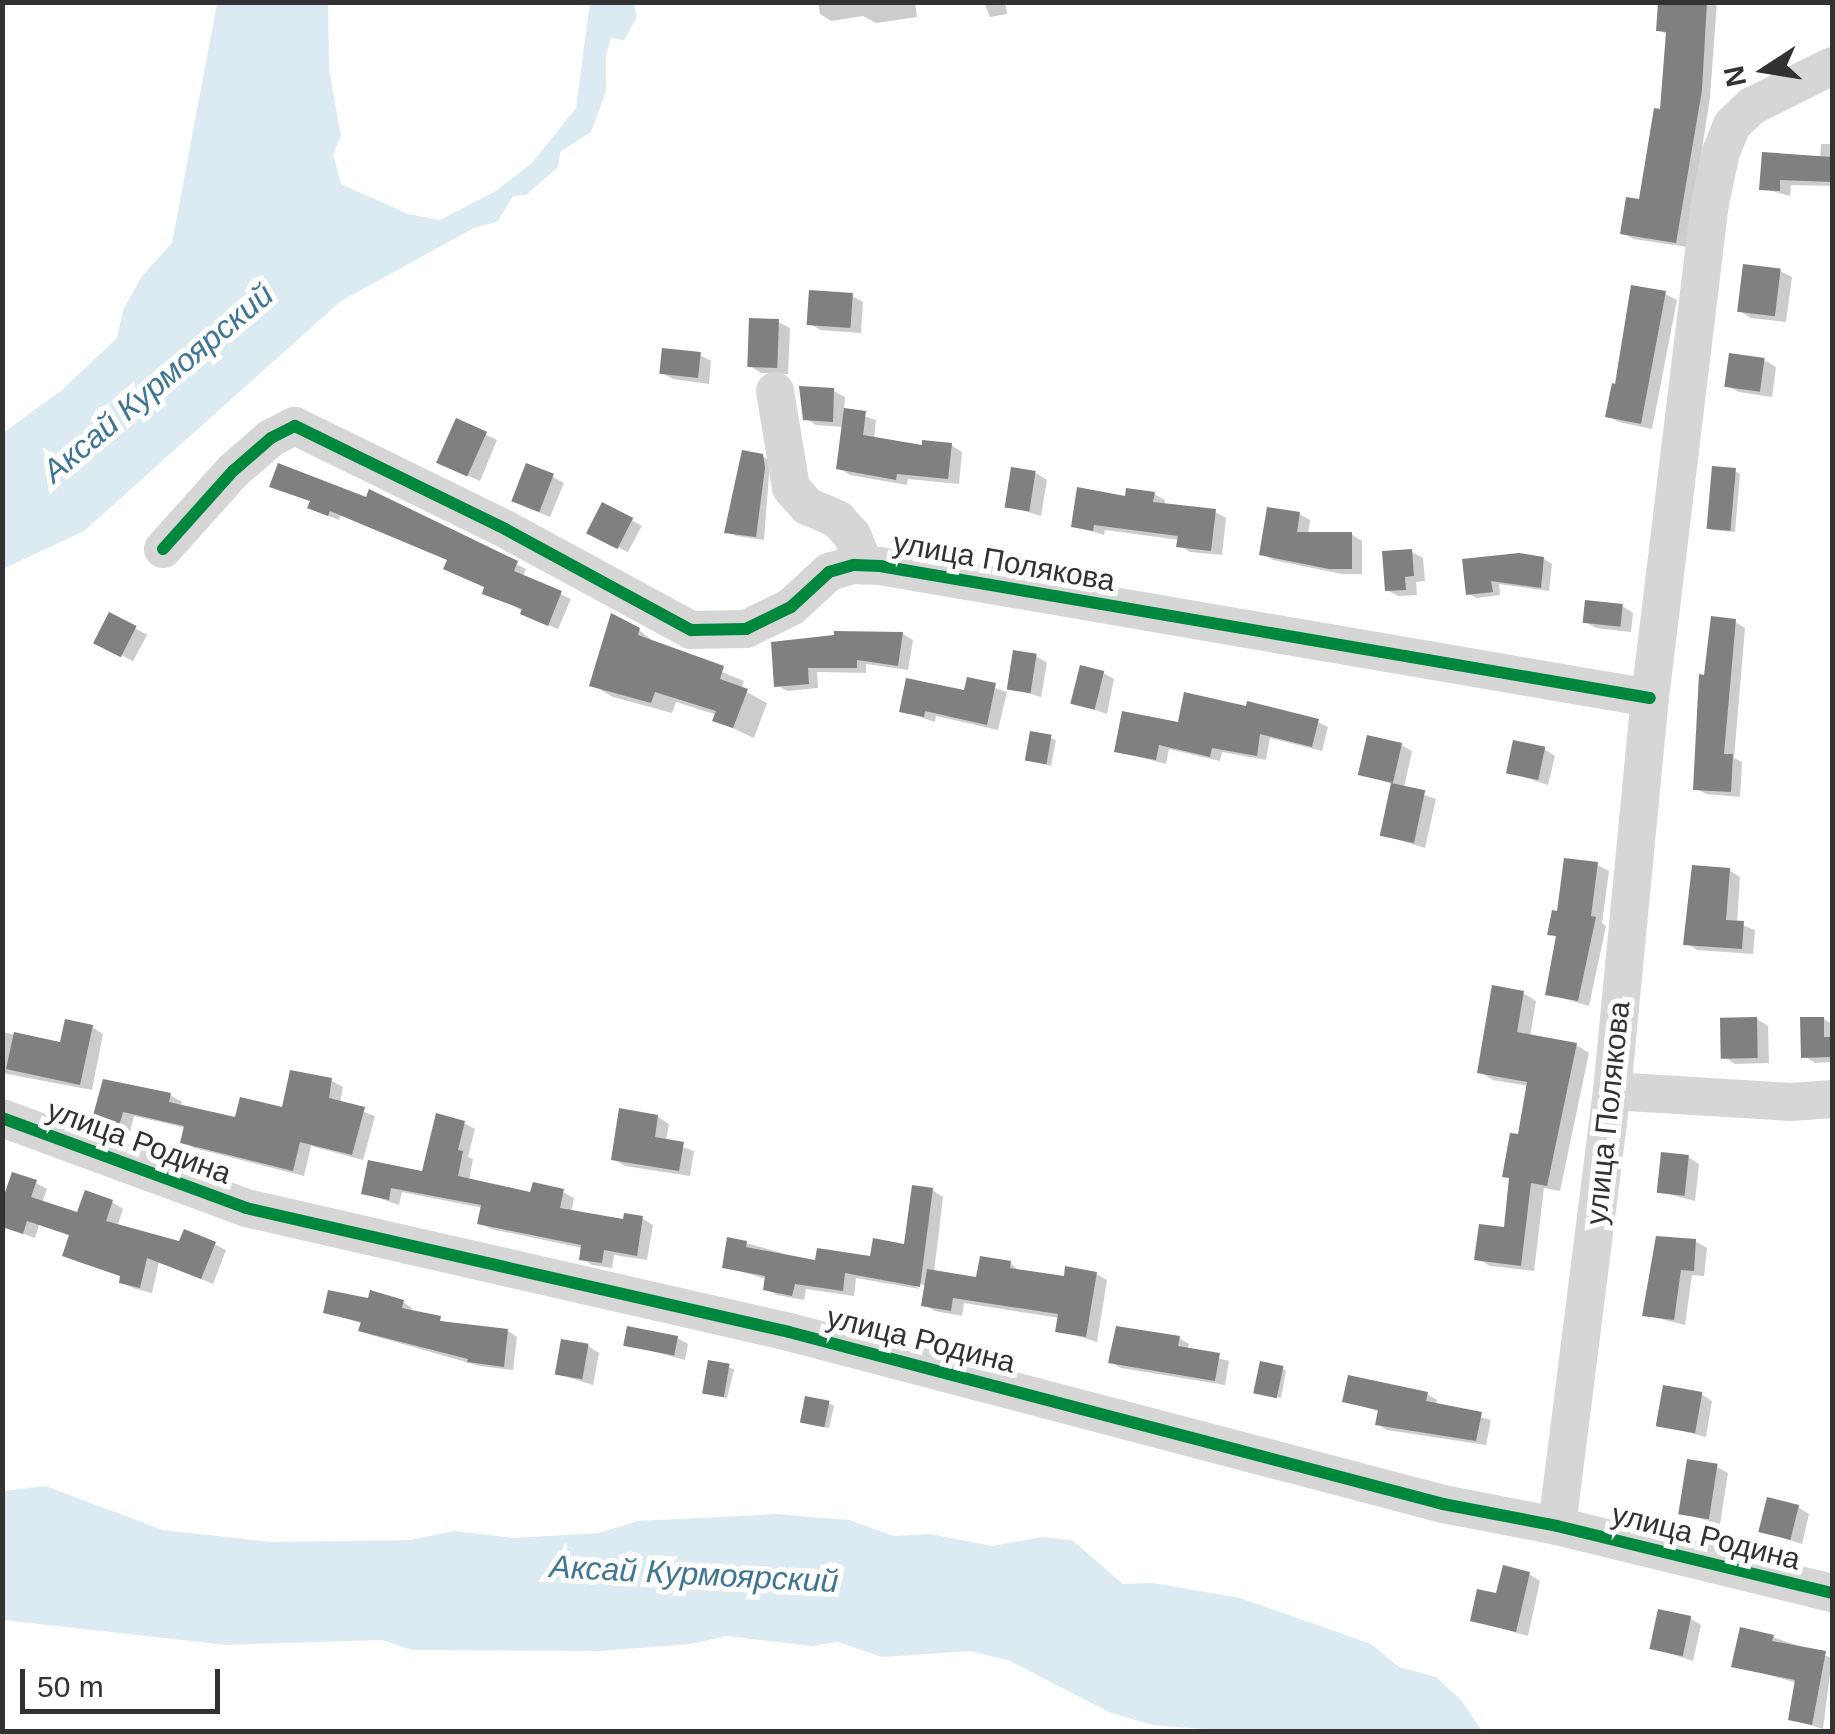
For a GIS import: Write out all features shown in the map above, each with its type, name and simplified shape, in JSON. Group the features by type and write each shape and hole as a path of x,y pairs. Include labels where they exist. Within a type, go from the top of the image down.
{"street":[{"name":"улица Полякова","path":"1557,1526 1612,1091 1650,698 1709,208 1721,152 1732,125 1752,106 1832,66"},
{"path":"776,392 791,488 807,506 838,519 852,535 865,565"},
{"name":"улица Полякова","path":"164,549 233,471 272,438 295,426 504,530 691,630 746,629 771,621 829,572 865,565 1650,698"},
{"path":"1612,1091 1791,1102 1832,1099"},
{"name":"улица Родина","path":"2,1118 246,1208 789,1332 1444,1504 1557,1526 1832,1593"}],"water":[{"name":"Аксай Курмоярский","path":"217,3 328,3 329,69 341,136 333,154 341,184 408,214 440,220 496,191 532,163 576,108 590,3 634,3 637,17 624,40 611,38 606,56 606,91 591,132 560,152 558,167 526,195 513,196 498,221 472,229 341,301 84,531 3,569 3,433 62,390 117,338 123,310 142,276 172,243"},
{"name":"Аксай Курмоярский","path":"45,1486 163,1530 271,1542 411,1540 454,1531 514,1538 599,1533 638,1521 777,1514 849,1520 894,1536 930,1534 992,1546 1042,1537 1072,1540 1123,1584 1153,1583 1240,1598 1371,1644 1399,1667 1436,1677 1461,1700 1482,1731 1240,1732 1152,1725 1109,1712 1008,1660 970,1651 882,1657 838,1642 812,1646 726,1636 691,1644 600,1651 412,1650 382,1640 226,1645 3,1620 3,1491"}],"building":[{"path":"1658,2 1707,2 1702,90 1676,243 1620,234 1626,197 1639,199 1654,108 1660,109 1666,32 1656,31"},
{"path":"1762,152 1832,157 1832,182 1780,180 1780,191 1759,190"},
{"path":"1743,264 1781,269 1775,316 1737,312"},
{"path":"1631,285 1666,291 1641,424 1605,417 1612,383 1615,384"},
{"path":"809,290 853,293 850,328 807,325"},
{"path":"749,318 779,319 777,368 747,367"},
{"path":"662,348 701,352 698,378 659,374"},
{"path":"1729,353 1765,358 1760,392 1724,387"},
{"path":"799,386 834,388 833,422 803,420"},
{"path":"844,408 866,411 863,435 922,445 922,440 952,443 948,479 897,474 896,480 836,469"},
{"path":"456,418 487,432 467,477 436,463"},
{"path":"742,450 763,454 765,468 756,537 724,533"},
{"path":"278,463 366,497 369,489 518,561 514,571 562,591 548,626 520,614 522,609 482,594 484,587 443,569 447,560 330,511 328,516 307,508 310,501 269,487"},
{"path":"526,463 554,474 539,512 511,501"},
{"path":"1712,466 1736,468 1730,531 1707,529"},
{"path":"1011,467 1036,471 1029,511 1005,507"},
{"path":"1077,487 1125,496 1126,488 1155,492 1153,502 1216,509 1211,551 1176,547 1178,536 1094,525 1093,531 1071,527"},
{"path":"602,502 633,518 617,549 586,533"},
{"path":"1267,507 1300,512 1297,532 1352,532 1352,569 1329,569 1259,555"},
{"path":"1412,549 1414,576 1405,577 1406,590 1385,591 1382,551"},
{"path":"1519,553 1544,557 1541,588 1491,581 1493,592 1466,595 1462,559"},
{"path":"1585,600 1623,604 1620,627 1583,623"},
{"path":"109,612 137,626 121,657 93,643"},
{"path":"611,613 640,628 638,635 724,666 720,679 748,689 733,728 712,721 716,711 655,692 651,703 589,686"},
{"path":"1711,616 1736,619 1724,754 1733,754 1731,792 1693,790 1699,674 1704,675"},
{"path":"834,631 903,632 898,666 857,660 857,668 808,668 809,684 774,687 771,642 834,635"},
{"path":"1013,650 1037,654 1030,693 1007,690"},
{"path":"1080,665 1104,671 1095,710 1070,704"},
{"path":"967,677 996,683 987,725 925,711 924,717 899,712 906,678 964,690"},
{"path":"1184,692 1246,706 1247,701 1319,719 1312,747 1260,734 1257,756 1212,748 1210,757 1159,745 1156,760 1114,752 1122,711 1178,722"},
{"path":"1030,731 1052,735 1046,764 1025,761"},
{"path":"1367,735 1402,743 1393,783 1358,775"},
{"path":"1513,740 1545,747 1538,780 1506,773"},
{"path":"1391,783 1425,790 1414,843 1380,836"},
{"path":"1564,858 1598,862 1591,916 1596,917 1578,1001 1545,995 1556,936 1547,935 1552,910 1557,911"},
{"path":"1692,865 1730,868 1726,920 1744,921 1742,949 1683,945"},
{"path":"1492,985 1524,991 1517,1032 1577,1043 1547,1186 1531,1183 1521,1266 1474,1260 1479,1224 1504,1227 1509,1178 1502,1177 1510,1133 1518,1134 1527,1082 1477,1073"},
{"path":"1757,1017 1758,1058 1721,1059 1720,1018"},
{"path":"1800,1017 1824,1017 1824,1037 1832,1037 1832,1057 1801,1058"},
{"path":"65,1019 93,1025 80,1085 6,1069 14,1032 60,1042"},
{"path":"290,1070 332,1078 329,1098 365,1107 352,1155 300,1142 293,1171 180,1143 184,1126 123,1112 119,1126 92,1119 103,1079 171,1093 169,1102 235,1117 240,1097 282,1107"},
{"path":"619,1108 658,1115 655,1137 684,1142 679,1171 611,1160"},
{"path":"436,1113 465,1121 458,1150 463,1151 458,1176 530,1192 533,1182 564,1189 560,1208 623,1219 624,1213 643,1216 637,1256 604,1250 602,1263 579,1260 581,1245 477,1224 481,1205 391,1188 389,1200 361,1194 368,1160 422,1171"},
{"path":"1661,1152 1689,1155 1685,1196 1657,1193"},
{"path":"12,1172 37,1180 31,1197 77,1212 85,1190 113,1200 106,1221 179,1241 184,1229 216,1242 201,1279 147,1258 140,1288 119,1283 120,1276 62,1256 69,1235 27,1221 23,1234 2,1227 2,1201"},
{"path":"912,1185 933,1188 920,1287 845,1273 843,1291 795,1284 792,1296 763,1290 765,1276 722,1268 727,1237 747,1241 746,1247 815,1260 817,1248 870,1256 873,1238 904,1244"},
{"path":"1656,1236 1696,1239 1694,1271 1681,1270 1674,1320 1642,1316"},
{"path":"980,1256 1011,1261 1010,1268 1064,1276 1065,1266 1097,1272 1086,1337 1055,1332 1058,1314 953,1298 951,1311 921,1306 927,1269 976,1277"},
{"path":"328,1290 368,1298 370,1290 404,1300 402,1308 441,1316 440,1321 508,1329 504,1367 467,1362 468,1359 358,1331 361,1322 323,1313"},
{"path":"627,1326 678,1336 674,1356 623,1346"},
{"path":"1116,1326 1180,1336 1178,1346 1220,1353 1215,1381 1108,1363"},
{"path":"561,1339 589,1344 582,1379 555,1374"},
{"path":"708,1360 730,1364 724,1397 702,1393"},
{"path":"1260,1361 1283,1366 1277,1398 1253,1393"},
{"path":"1348,1375 1428,1392 1426,1401 1482,1412 1476,1441 1375,1425 1378,1410 1342,1402"},
{"path":"1663,1385 1702,1392 1695,1433 1656,1426"},
{"path":"805,1396 830,1401 824,1427 800,1423"},
{"path":"1687,1459 1718,1464 1709,1519 1678,1514"},
{"path":"1767,1497 1799,1505 1790,1540 1758,1532"},
{"path":"1503,1565 1530,1572 1516,1632 1470,1621 1477,1589 1496,1593"},
{"path":"1658,1609 1691,1616 1683,1656 1649,1649"},
{"path":"1740,1627 1774,1635 1772,1641 1826,1651 1812,1725 1788,1720 1795,1680 1731,1667"}],"cycle path":[{"path":"163,549 233,471 271,438 295,426 505,529 691,630 746,629 791,607 829,572 854,565 880,566 1650,698"},
{"path":"2,1118 246,1208 789,1332 1443,1504 1557,1526 1832,1593"}]}
